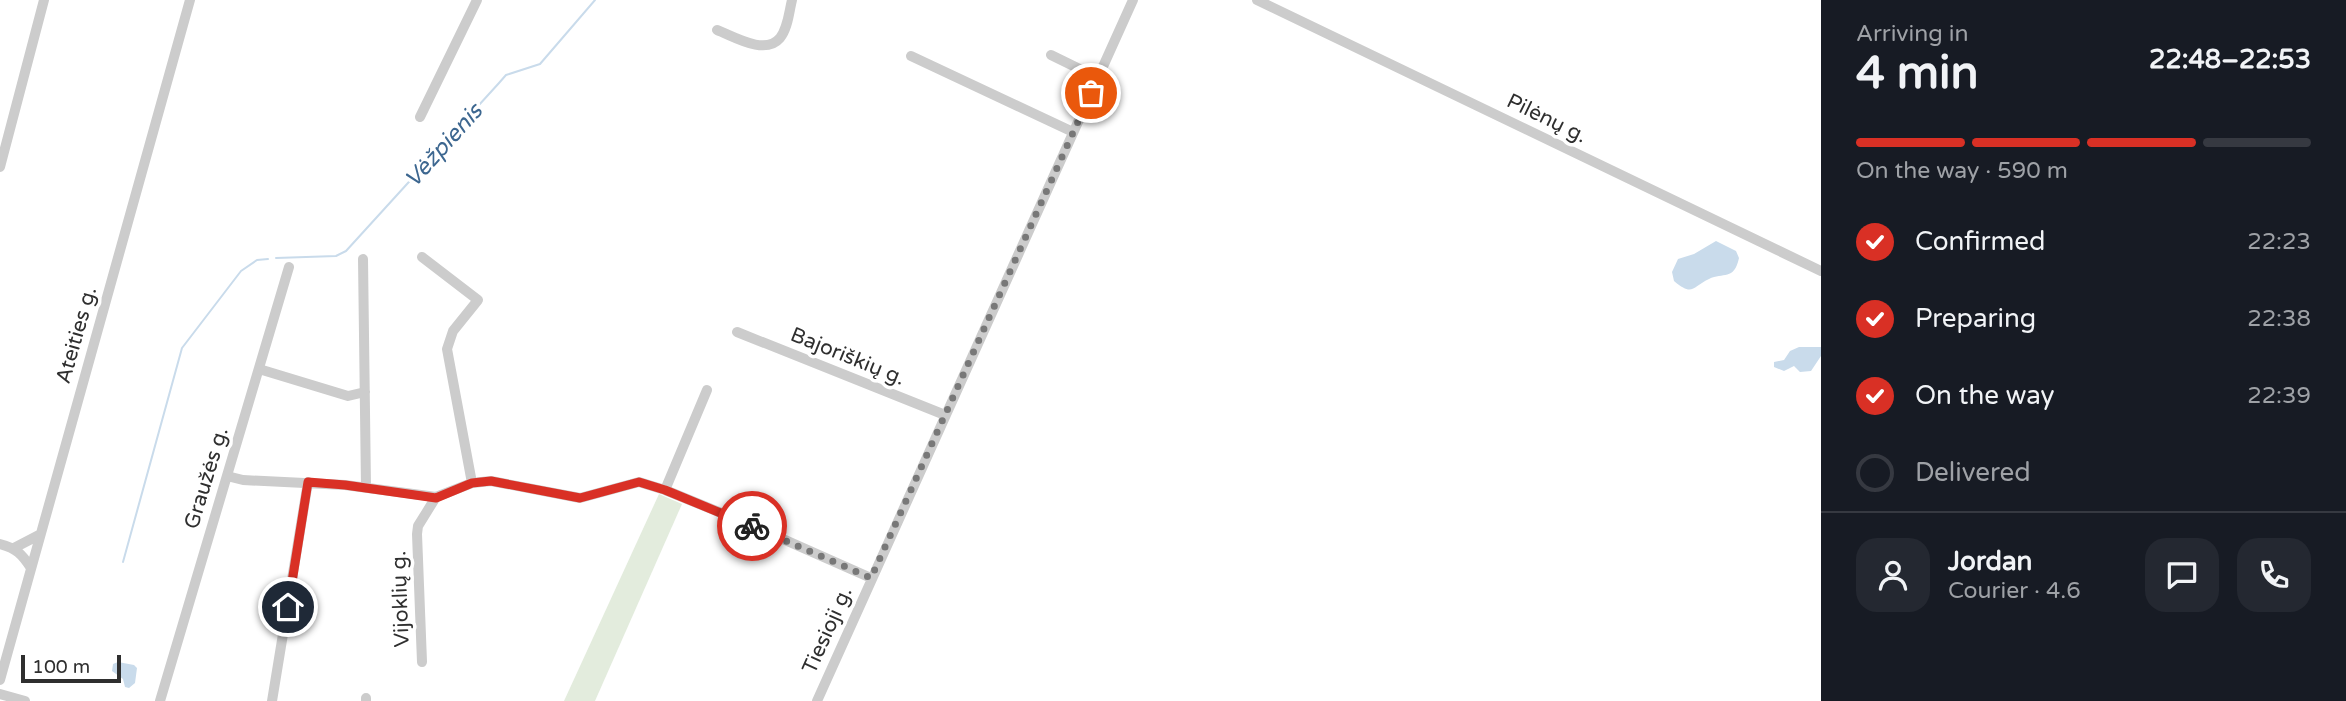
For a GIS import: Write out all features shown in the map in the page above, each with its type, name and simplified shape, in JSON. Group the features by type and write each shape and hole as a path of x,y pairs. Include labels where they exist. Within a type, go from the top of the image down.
{"street":[{"path":"0,167 44,0"},
{"name":"Ateities g.","path":"0,680 190,0"},
{"path":"420,117 477,0"},
{"path":"717,30 753,44 763,46 775,43 785,31 792,0"},
{"name":"Tiesioji g.","path":"817,701 1133,0"},
{"name":"Pilėnų g.","path":"1257,0 1821,271"},
{"path":"1051,55 1098,78"},
{"path":"911,56 1073,132"},
{"path":"422,257 478,300 453,331 447,349 472,483"},
{"path":"363,259 366,488"},
{"name":"Graužės g.","path":"160,701 289,267"},
{"name":"Bajoriškių g.","path":"737,332 945,415"},
{"path":"259,369 348,396 365,393"},
{"path":"665,490 707,390"},
{"path":"227,476 243,480 308,482 366,488 436,498 472,483 504,482 580,498 632,483 648,484 871,578"},
{"path":"272,701 308,482"},
{"name":"Vijoklių g.","path":"422,662 417,534 418,526 436,498"},
{"path":"14,548 39,535"},
{"path":"0,544 14,548 31,568"},
{"path":"0,694 24,701"}],"green space":[{"path":"659,494 682,504 595,701 564,701"}],"water":[{"path":"1716,241 1736,251 1739,258 1731,273 1709,279 1689,290 1674,281 1672,272 1678,259 1694,254"},
{"path":"1799,347 1821,347 1821,356 1811,371 1800,372 1794,366 1784,371 1774,367 1774,362 1784,360 1790,351"},
{"path":"118,662 137,668 135,683 129,688 125,687 123,679 112,671 113,664"}],"waterway":[{"name":"Vėžpienis","path":"276,258 336,256 346,251 506,75 540,64 595,0"},
{"name":"Vėžpienis","path":"123,562 182,348 241,271 257,260 268,259"}],"way so far":[{"path":"752,526 871,578 1091,93"}],"route":[{"path":"288,607 308,482 436,498 472,483 491,481 580,498 639,482 752,526"}]}
